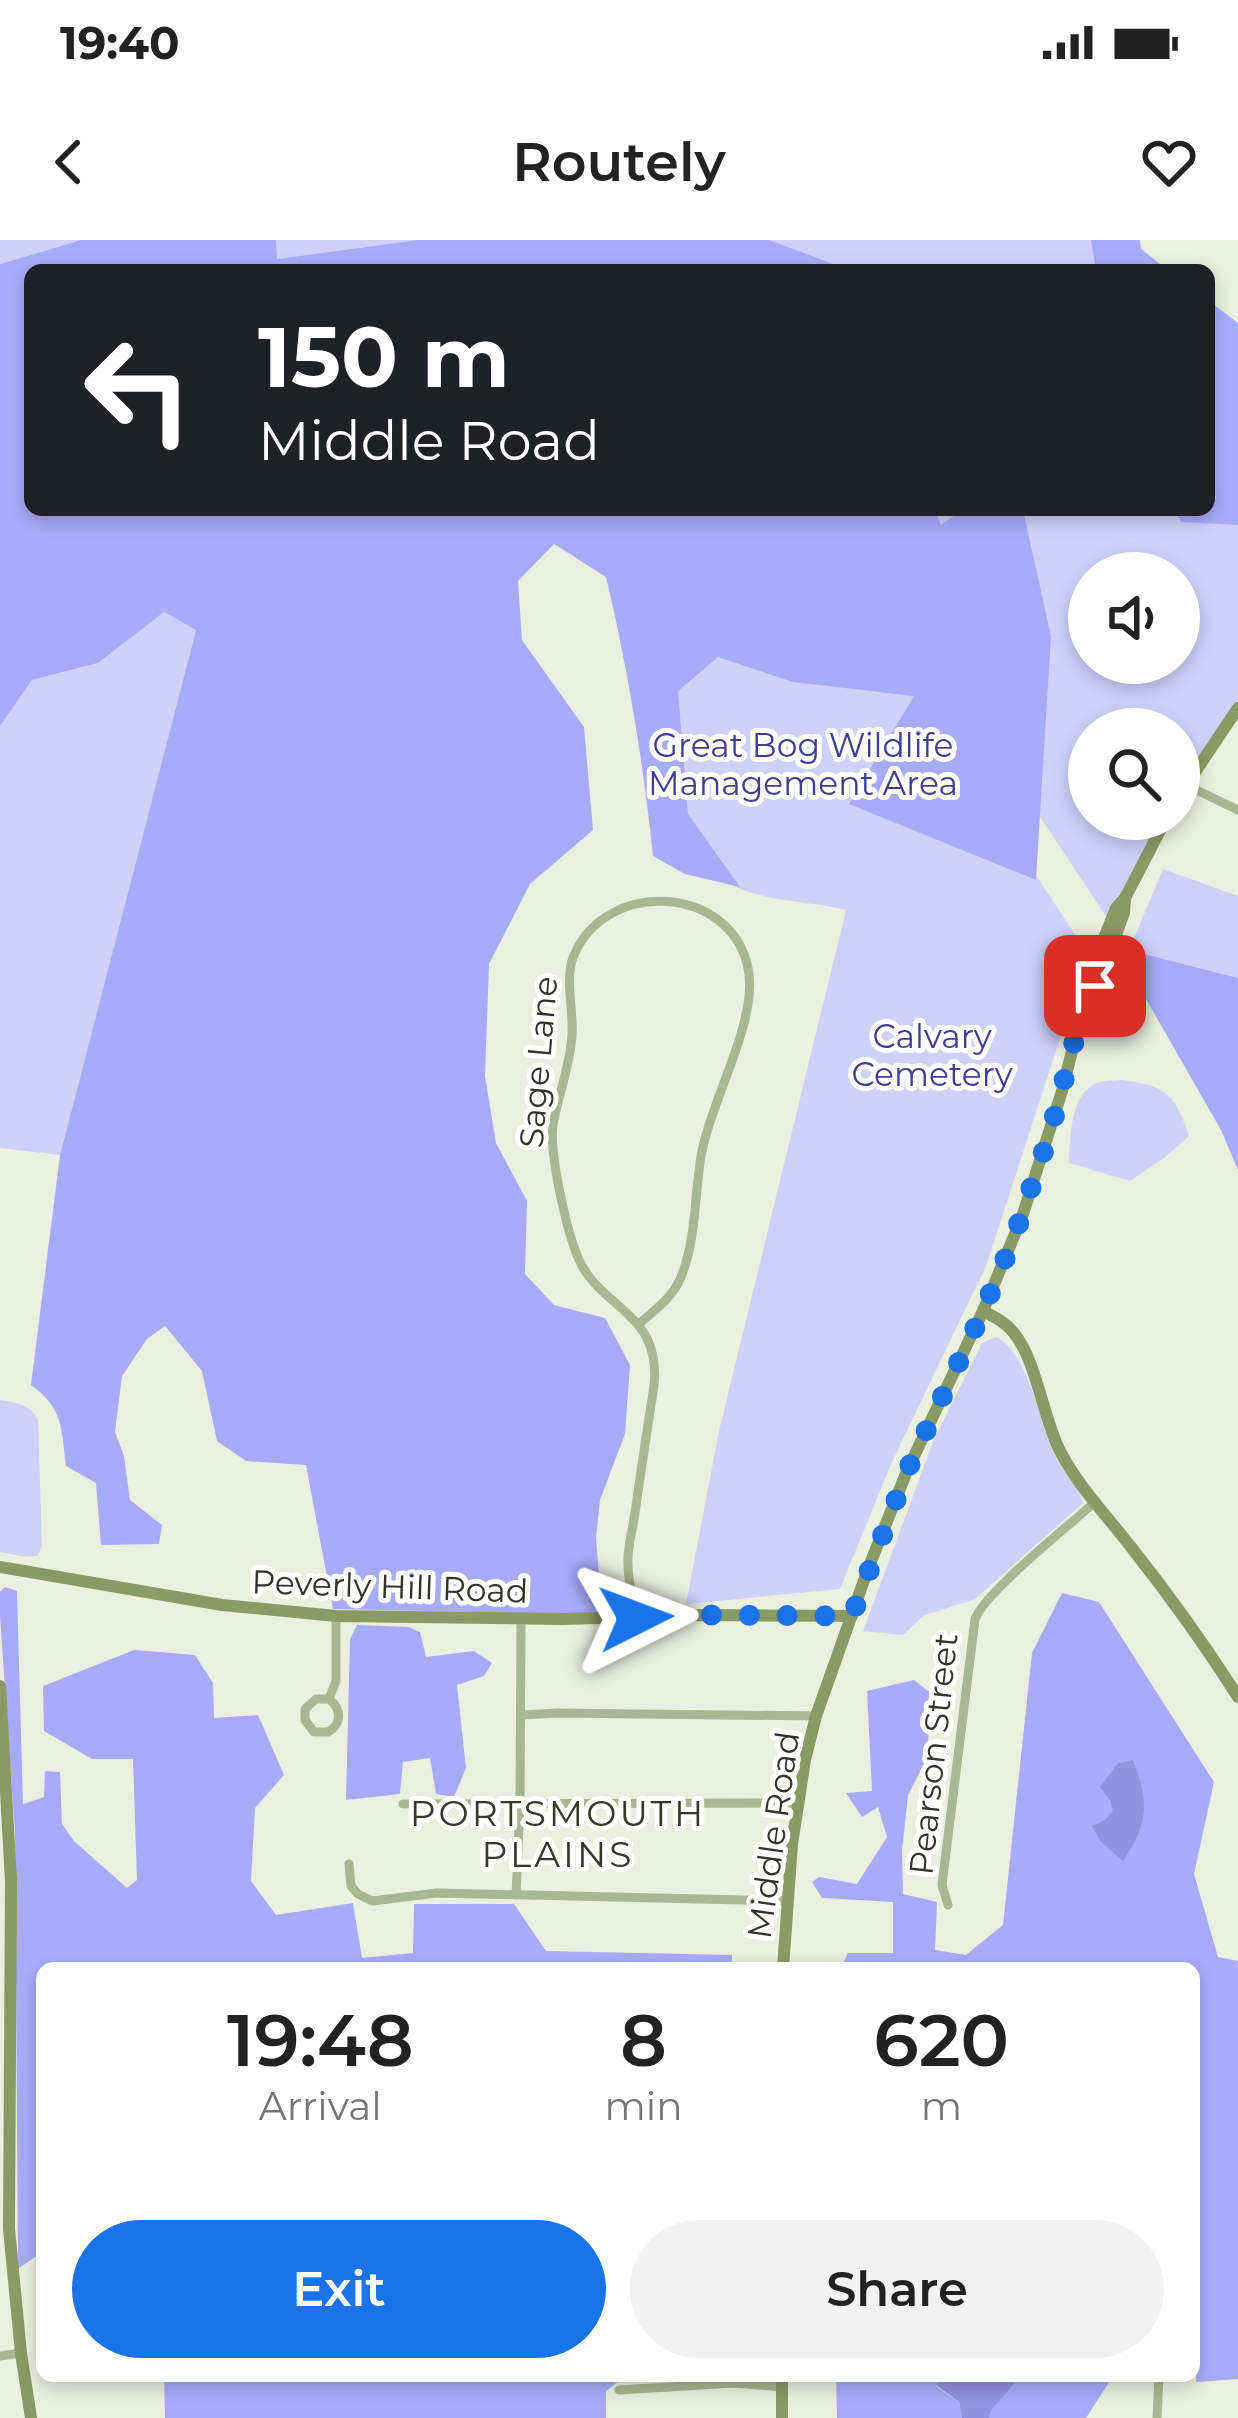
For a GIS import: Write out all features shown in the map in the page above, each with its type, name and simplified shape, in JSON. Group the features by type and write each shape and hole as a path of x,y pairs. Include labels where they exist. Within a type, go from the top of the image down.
{"street":[{"path":"1200,765 1238,709"},
{"path":"1200,797 1238,810"},
{"name":"Middle Road","path":"783,1962 798,1803 816,1716 907,1471 983,1311 1035,1179 1115,908 1155,840"},
{"name":"Sage Lane","path":"679,902 697,907 728,929 740,944 751,981 748,1009 702,1148 684,1271 667,1300 640,1323 600,1290 579,1259 562,1195 552,1128 572,1036 569,997 574,956 596,925 628,905 679,902"},
{"path":"983,1311 1005,1324 1021,1343 1054,1439 1070,1467 1238,1697"},
{"path":"636,1618 628,1562 654,1370 648,1337 640,1323"},
{"name":"Pearson Street","path":"948,1905 942,1885 978,1610 1096,1501"},
{"name":"Peverly Hill Road","path":"0,1568 222,1605 336,1616 852,1616"},
{"path":"329,1699 336,1682 336,1616"},
{"path":"516,1895 521,1619"},
{"path":"0,1686 11,1881 9,2229 31,2418"},
{"path":"521,1715 816,1716"},
{"path":"403,1804 798,1803"},
{"path":"350,1864 351,1886 372,1901 436,1893 787,1901"},
{"path":"0,2356 21,2353"},
{"path":"619,2390 759,2382"},
{"path":"782,2382 782,2418"},
{"path":"1156,2418 1159,2382"}],"green space":[{"path":"0,240 81,240 0,264"},
{"path":"276,240 417,240 276,259"},
{"path":"661,240 1118,240 1107,264 675,264"},
{"name":"Great Bog Wildlife Management Area","path":"1238,414 1238,715 1200,772 1200,708 1068,708 1068,840 1157,840 1111,924 841,516 1215,516 1215,490"},
{"name":"Calvary Cemetery","path":"789,516 798,516 1090,957 986,1266 891,1464 840,1589 686,1604 719,1431 846,910 748,892 713,873 697,857 655,664"},
{"path":"165,611 196,630 60,1155 0,1148 0,726 32,680 98,663"},
{"path":"1163,869 1238,896 1238,978 1129,950"},
{"path":"1121,1080 1167,1094 1189,1136 1130,1181 1069,1163 1072,1121 1084,1092 1094,1084"},
{"path":"996,1337 1025,1373 1054,1454 1083,1503 975,1599 923,1616 903,1635 863,1631 934,1439 982,1343"},
{"path":"0,1400 27,1407 38,1420 42,1545 38,1556 0,1552"}],"shaded area":[{"path":"81,240 276,240 277,259 417,240 769,240 833,264 24,264 24,516 937,516 941,525 954,516 1024,516 1051,636 1036,880 849,804 914,696 793,682 718,657 678,691 688,814 740,887 685,874 653,856 634,716 606,577 554,544 518,581 522,640 584,727 593,830 530,884 489,964 485,1076 496,1143 527,1201 525,1274 554,1305 605,1318 630,1365 625,1434 600,1500 596,1538 599,1576 606,1592 624,1611 333,1609 306,1465 246,1461 217,1441 202,1371 165,1326 147,1339 122,1376 115,1432 124,1456 130,1500 162,1525 159,1544 101,1545 96,1483 66,1466 55,1411 31,1385 60,1155 196,630 164,612 98,663 32,680 0,726 0,264"},
{"path":"1091,240 1140,240 1141,249 1160,264 1095,264"},
{"path":"1215,306 1238,323 1238,525 1181,522 1178,516 1215,516"},
{"path":"1129,950 1238,978 1238,1170 1221,1130 1122,957"},
{"path":"5,1587 17,1591 23,1804 44,1797 45,1771 60,1772 62,1824 74,1841 127,1888 137,1880 133,1759 92,1759 44,1731 43,1686 134,1650 195,1655 213,1683 214,1718 258,1715 284,1775 255,1808 251,1881 276,1915 353,1903 362,1958 413,1953 414,1904 514,1904 546,1951 732,1955 732,1962 36,1962 36,2256 18,2269 15,1833 0,1592"},
{"path":"1062,1593 1099,1602 1214,1782 1194,1874 1218,1957 1238,1961 1238,2379 1200,2382 1200,1962 844,1962 848,1953 893,1953 893,1902 822,1898 812,1882 819,1877 857,1884 887,1837 878,1807 862,1817 846,1793 872,1791 867,1691 914,1680 934,1696 925,1762 908,1795 903,1894 937,1902 935,1950 966,1955 1003,1925 1032,1653"},
{"path":"357,1625 409,1627 420,1632 426,1657 474,1651 492,1663 484,1676 457,1685 466,1768 454,1797 436,1794 430,1758 403,1762 400,1794 346,1800 350,1639"},
{"path":"1133,1760 1144,1812 1123,1861 1101,1842 1092,1826 1113,1811 1100,1787 1118,1763"},
{"path":"164,2382 617,2382 606,2391 606,2418 165,2418"},
{"path":"836,2382 937,2382 936,2386 959,2402 962,2418 837,2418"},
{"path":"1016,2382 1109,2382 1086,2418 989,2418 990,2410"},
{"path":"1016,2382 989,2418 962,2418 959,2402 936,2385"}],"district":[{"name":"PORTSMOUTH PLAINS","path":"558,1834"}],"route":[{"path":"636,1618 852,1616 907,1471 1013,1240 1095,986"}]}
